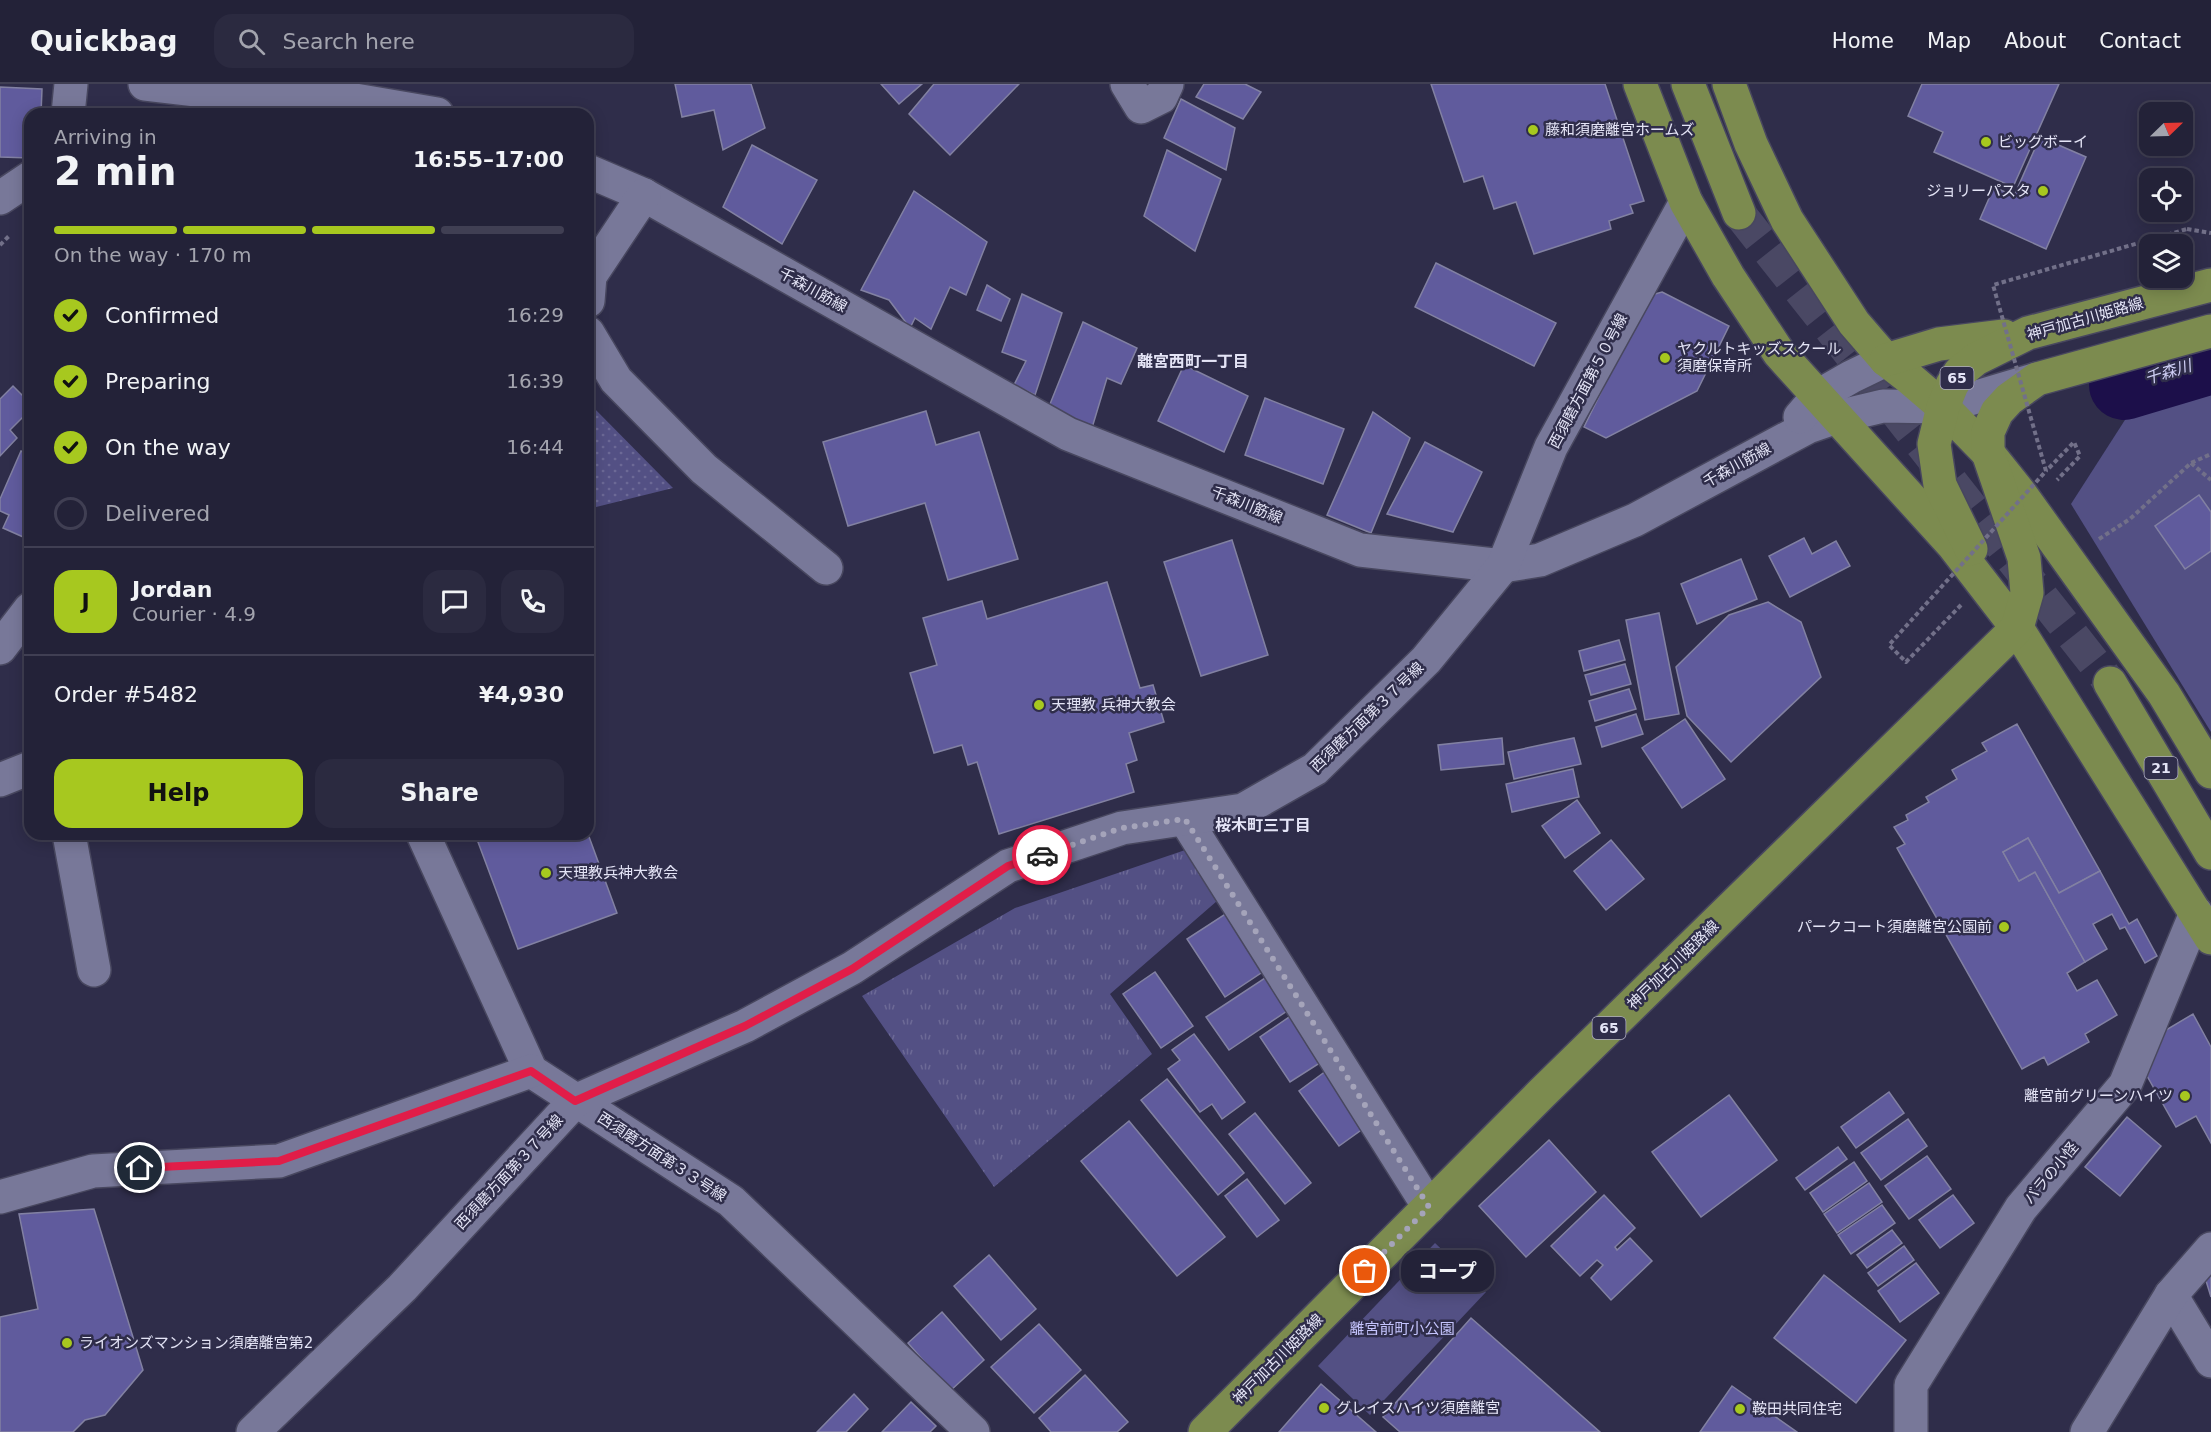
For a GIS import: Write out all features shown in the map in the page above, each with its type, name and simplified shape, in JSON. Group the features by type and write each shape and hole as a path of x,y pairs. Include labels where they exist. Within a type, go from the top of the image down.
{"main road":[{"path":"1640,84 1686,202 1728,276 1779,353 1953,545 2018,628 2204,926"},
{"path":"1688,84 1739,213"},
{"path":"1729,84 1751,144 1787,220 1854,323 1886,360 1944,407 1988,453 2020,493 2164,694 2211,772"},
{"name":"神戸加古川姫路線","path":"1204,1432 1429,1207 2018,628 1984,572 1946,501 1940,485 1934,444 1944,407 1952,385 1960,372 1976,359 2028,333 2211,285"},
{"path":"2018,628 2027,593 2024,558 1988,453 1988,432 1997,412 2009,399 2037,379 2211,331"},
{"path":"1886,360 1939,344 2028,333"},
{"name":"21","path":"2110,683 2211,854"}],"street":[{"path":"69,108 71,84"},
{"path":"145,84 207,96 349,99 402,108"},
{"path":"349,99 388,84"},
{"path":"1127,84 1141,107 1161,97 1167,84"},
{"name":"千森川筋線","path":"594,174 644,195 1068,434 1360,550 1503,567 1540,560 1635,520 1750,459 1808,427 1828,406 1944,407 2037,379"},
{"path":"0,198 24,182"},
{"path":"594,270 644,195"},
{"name":"西須磨方面第５０号線","path":"1503,567 1551,447 1686,202"},
{"path":"594,343 616,380 704,469 826,568"},
{"path":"1828,406 1851,376 1886,360"},
{"name":"西須磨方面第３７号線","path":"253,1432 402,1288 575,1101 745,1026 852,969 1008,866 1122,828 1243,810 1315,769 1426,660 1503,567"},
{"path":"0,648 24,617"},
{"path":"0,780 24,770"},
{"path":"1185,819 1429,1207"},
{"path":"70,840 94,970"},
{"path":"0,1197 93,1171 279,1161 531,1071 426,840"},
{"name":"バラの小怪","path":"1911,1432 1911,1385 2021,1208 2125,1086 2204,926"},
{"name":"西須磨方面第３３号線","path":"531,1071 731,1201 973,1432"},
{"path":"2087,1432 2171,1295 2211,1249"},
{"path":"2171,1295 2211,1361"}],"path":[{"path":"2046,471 1993,285 2187,229 2211,233"},
{"path":"1961,605 1906,662 1888,645 2074,442 2080,456 2052,485"},
{"path":"2091,544 2130,519 2192,463 2211,454"},
{"path":"2192,463 2211,480"}],"green space":[{"path":"2211,382 2211,732 2071,504 2132,409"},
{"path":"594,408 673,488 594,508"},
{"path":"1194,847 1225,894 1110,994 1152,1054 994,1187 862,996 1015,908"},
{"name":"離宮前町小公園","path":"1435,1243 1486,1292 1370,1415 1318,1366"}],"building":[{"path":"675,84 751,84 765,128 723,150 714,110 682,117"},
{"path":"881,84 922,84 899,104"},
{"path":"934,84 1019,84 950,155 909,114"},
{"path":"1204,84 1245,84 1261,92 1243,119 1196,97"},
{"name":"藤和須磨離宮ホームズ","path":"1431,84 1605,84 1644,201 1630,205 1633,213 1609,221 1611,229 1534,254 1516,202 1494,209 1483,176 1464,182"},
{"name":"ビッグボーイ","path":"1922,84 2059,84 2013,187 1934,152 1943,132 1908,116"},
{"path":"0,87 42,89 41,108 24,108 24,158 0,157"},
{"path":"1181,99 1235,128 1226,170 1164,138"},
{"name":"ジョリーパスタ","path":"2040,137 2086,157 2046,249 1980,219 1994,187 2014,196"},
{"path":"752,145 817,180 782,244 723,207"},
{"path":"1167,150 1221,179 1195,251 1144,216"},
{"path":"914,191 987,242 966,295 950,287 931,329 915,318 910,328 889,300 861,290"},
{"path":"1436,263 1556,323 1534,366 1415,307"},
{"path":"987,285 1010,299 1001,321 977,310"},
{"name":"ヤクルトキッズスクール 須磨保育所","path":"1662,292 1729,326 1697,391 1606,438 1584,427 1648,296"},
{"path":"1022,294 1062,313 1035,395 1014,385 1026,361 1002,352"},
{"path":"1083,322 1137,348 1121,384 1107,378 1092,428 1048,409"},
{"path":"1184,365 1248,396 1224,452 1158,421"},
{"path":"13,386 24,397 24,416 10,430 17,438 0,456 0,399"},
{"path":"1265,398 1344,429 1323,484 1245,455"},
{"path":"926,411 936,445 979,432 1018,559 948,580 925,503 848,526 823,442"},
{"path":"1373,412 1410,438 1371,533 1327,515"},
{"path":"1425,442 1482,472 1453,532 1387,514"},
{"path":"21,451 24,452 24,537 3,528 9,515 0,511 0,499"},
{"path":"2199,495 2211,512 2211,551 2185,569 2155,526"},
{"path":"1804,538 1812,554 1836,541 1850,566 1790,597 1769,556"},
{"path":"1232,540 1268,655 1201,676 1164,562"},
{"path":"1741,559 1757,599 1697,624 1681,584"},
{"name":"天理教 兵神大教会","path":"1107,582 1140,688 1153,685 1164,722 1129,733 1137,760 1126,764 1134,792 999,834 977,762 968,765 962,745 934,753 910,673 937,665 923,618 982,601 987,619"},
{"path":"1768,602 1801,622 1821,677 1731,762 1687,716 1676,667 1729,615"},
{"path":"1659,613 1679,714 1645,720 1626,620"},
{"path":"1619,640 1625,660 1584,671 1579,651"},
{"path":"1625,664 1631,684 1591,695 1585,675"},
{"path":"1629,689 1636,709 1595,721 1589,701"},
{"path":"1636,714 1643,734 1602,747 1596,727"},
{"path":"1685,719 1725,779 1682,808 1642,748"},
{"name":"パークコート須磨離宮公園前","path":"2017,724 2100,871 2059,893 2028,838 2003,852 2019,881 2035,872 2085,962 2067,973 2077,991 2097,980 2117,1015 2085,1034 2089,1042 2048,1065 2044,1057 2022,1069 1897,848 1905,844 1894,827 1908,820 1906,815 1929,802 1926,797 1957,779 1952,770 1987,751 1982,743"},
{"path":"1502,738 1504,764 1441,770 1438,745"},
{"path":"1574,738 1581,764 1514,779 1508,752"},
{"path":"1573,769 1579,797 1512,812 1506,784"},
{"path":"1577,800 1600,833 1565,858 1542,826"},
{"path":"2028,838 2059,893 2100,871 2129,924 2137,919 2157,956 2145,963 2125,927 2120,929 2112,914 2093,924 2107,949 2085,962 2035,872 2019,881 2003,852"},
{"name":"天理教兵神大教会","path":"477,840 590,840 617,913 518,949"},
{"path":"1611,840 1644,879 1606,910 1574,871"},
{"path":"1230,911 1267,969 1225,997 1187,939"},
{"path":"1155,972 1193,1026 1161,1048 1123,994"},
{"path":"1271,974 1293,1007 1229,1050 1206,1017"},
{"path":"1295,1013 1326,1059 1290,1082 1260,1037"},
{"name":"離宮前グリーンハイツ","path":"2193,1014 2211,1047 2211,1143 2196,1116 2176,1127 2147,1076 2166,1030"},
{"path":"1194,1034 1245,1102 1222,1119 1212,1104 1200,1112 1168,1069 1180,1060 1172,1050"},
{"path":"1330,1068 1371,1123 1339,1146 1299,1091"},
{"path":"1167,1079 1244,1173 1218,1195 1141,1100"},
{"path":"1889,1092 1904,1113 1856,1148 1841,1127"},
{"path":"1729,1095 1777,1160 1701,1217 1652,1152"},
{"path":"1255,1113 1311,1183 1285,1204 1229,1134"},
{"path":"2127,1117 2161,1146 2120,1196 2085,1167"},
{"path":"1908,1119 1927,1146 1881,1180 1861,1153"},
{"path":"1129,1121 1225,1237 1177,1276 1081,1161"},
{"path":"1549,1140 1596,1192 1526,1257 1479,1206"},
{"path":"1838,1147 1847,1159 1805,1190 1796,1178"},
{"path":"1927,1156 1951,1189 1909,1219 1885,1186"},
{"path":"1854,1162 1867,1181 1823,1212 1810,1193"},
{"path":"1247,1179 1279,1220 1257,1237 1225,1196"},
{"path":"1869,1183 1882,1202 1837,1233 1824,1214"},
{"path":"1604,1195 1635,1228 1615,1247 1617,1250 1630,1238 1652,1261 1611,1300 1591,1278 1603,1265 1597,1260 1580,1276 1551,1246"},
{"path":"1953,1195 1974,1223 1940,1248 1919,1220"},
{"path":"1882,1205 1895,1223 1851,1254 1838,1235"},
{"name":"ライオンズマンション須磨離宮第2","path":"94,1209 143,1370 105,1415 85,1420 73,1432 0,1432 0,1317 38,1309 19,1214"},
{"path":"1892,1230 1902,1243 1867,1268 1857,1255"},
{"path":"1904,1246 1914,1260 1878,1286 1868,1273"},
{"path":"989,1255 1036,1309 1001,1340 954,1286"},
{"path":"1916,1263 1939,1293 1900,1322 1878,1291"},
{"path":"2211,1266 2211,1297 2203,1271"},
{"path":"1824,1275 1906,1340 1856,1403 1774,1338"},
{"path":"942,1312 984,1360 950,1391 908,1343"},
{"path":"1471,1318 1600,1432 1400,1432 1383,1417"},
{"path":"1039,1324 1081,1370 1034,1413 991,1367"},
{"path":"1085,1375 1128,1422 1117,1432 1051,1432 1039,1418"},
{"name":"グレイスハイツ須磨離宮","path":"1321,1384 1376,1432 1279,1432"},
{"name":"鞍田共同住宅","path":"1732,1386 1797,1432 1700,1432"},
{"path":"854,1394 868,1409 846,1432 817,1432"},
{"path":"911,1402 936,1426 930,1432 882,1432"}],"waterway":[{"name":"千森川","path":"2124,385 2211,359"}],"tunnel":[{"path":"1739,213 2110,683"}],"way so far":[{"path":"1042,855 1122,828 1185,819 1429,1207 1365,1271"}],"place":[{"name":"藤和須磨離宮ホームズ","path":"1533,130"},
{"name":"ビッグボーイ","path":"1986,142"},
{"name":"ジョリーパスタ","path":"2043,191"},
{"name":"ヤクルトキッズスクール 須磨保育所","path":"1665,358"},
{"name":"天理教 兵神大教会","path":"1039,705"},
{"name":"天理教兵神大教会","path":"546,873"},
{"name":"パークコート須磨離宮公園前","path":"2004,927"},
{"name":"離宮前グリーンハイツ","path":"2185,1096"},
{"name":"コープ","path":"1365,1271"},
{"name":"ライオンズマンション須磨離宮第2","path":"67,1343"},
{"name":"グレイスハイツ須磨離宮","path":"1324,1408"},
{"name":"鞍田共同住宅","path":"1740,1409"}],"district":[{"name":"離宮西町一丁目","path":"1193,361"},
{"name":"桜木町三丁目","path":"1263,825"}],"route":[{"path":"140,1168 279,1161 531,1071 575,1101 745,1026 852,969 1008,866 1042,855"}]}
